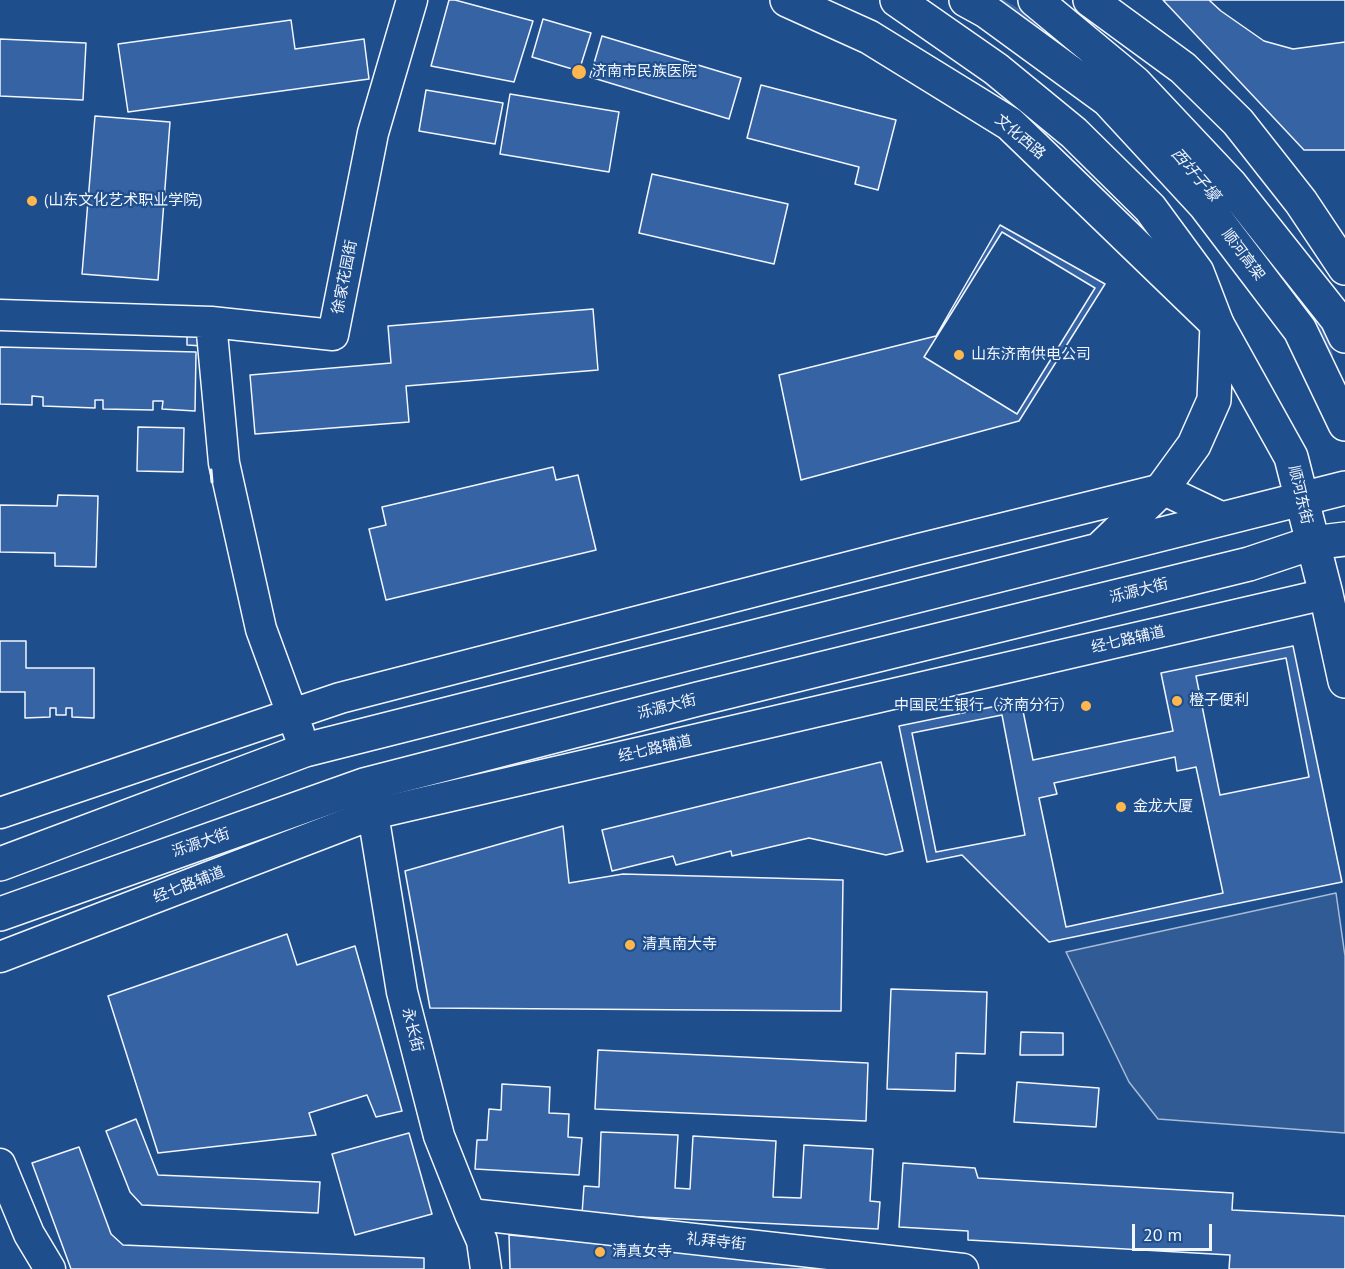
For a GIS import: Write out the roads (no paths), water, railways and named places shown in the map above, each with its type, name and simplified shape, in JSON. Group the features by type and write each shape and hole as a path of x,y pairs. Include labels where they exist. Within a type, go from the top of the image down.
{"main road":[{"name":"文化西路","path":"787,0 869,38 1010,124 1217,324"},
{"path":"897,0 996,69 1074,133 1150,208 1197,272 1217,324 1214,400 1194,445 1162,489 1100,549"},
{"name":"顺河高架","path":"966,0 986,11 1108,100 1205,205 1300,330 1345,424"},
{"path":"1035,0 1135,83 1230,184 1337,319 1345,336"},
{"path":"1090,0 1183,68 1238,122 1301,202 1345,268"},
{"name":"顺河东街","path":"1217,324 1291,457 1326,594 1345,681"},
{"path":"0,864 305,750 1340,489"},
{"name":"泺源大街","path":"0,914 698,699 1250,564 1312,543 1345,539"}],"street":[{"name":"徐家花园街","path":"0,315 211,322 333,335 373,133 412,0"},
{"path":"211,322 224,463 261,629 305,750"},
{"path":"0,813 340,698 1162,489 1224,518"},
{"name":"经七路辅道","path":"0,957 368,799 1326,594"},
{"name":"永长街","path":"368,799 402,992 439,1136 482,1241 486,1269"},
{"path":"0,1164 28,1234 50,1269"},
{"name":"礼拜寺街","path":"470,1214 963,1269"}],"waterway":[{"name":"西圩子壕","path":"1000,2 1039,26 1079,59"},
{"name":"西圩子壕","path":"1259,249 1293,290"},
{"name":"西圩子壕","path":"1307,306 1329,354"}],"place":[{"name":"济南市民族医院","path":"579,72"},
{"name":"(山东文化艺术职业学院)","path":"32,201"},
{"name":"山东济南供电公司","path":"959,355"},
{"name":"橙子便利","path":"1177,701"},
{"name":"中国民生银行（济南分行）","path":"1086,706"},
{"name":"金龙大厦","path":"1121,807"},
{"name":"清真南大寺","path":"630,945"},
{"name":"清真女寺","path":"600,1252"}]}
